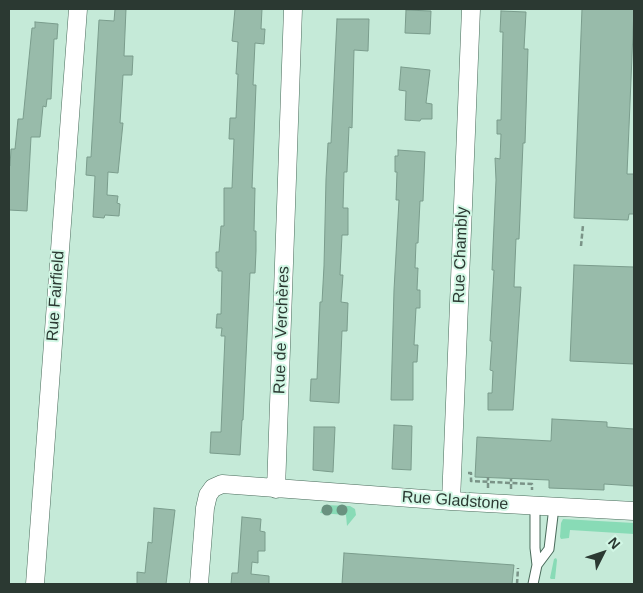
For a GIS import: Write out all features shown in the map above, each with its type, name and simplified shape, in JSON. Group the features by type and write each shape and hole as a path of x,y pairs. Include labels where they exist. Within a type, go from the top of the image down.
{"street":[{"name":"Rue Fairfield","path":"35,584 78,9"},
{"name":"Rue de Verchères","path":"276,489 292,9"},
{"name":"Rue Chambly","path":"450,501 470,9"},
{"path":"199,584 205,508 208,495 213,488 222,484 276,489"},
{"name":"Rue Gladstone","path":"276,489 450,501 534,499 554,507 634,511"}],"lane":[{"path":"533,584 537,565 534,499"},
{"path":"537,565 549,549 554,507"}],"path":[{"path":"581,246 583,225"},
{"path":"466,473 471,473 471,481 488,483 524,481 532,484 534,499"},
{"path":"488,477 488,483"},
{"path":"517,584 518,568"}],"green space":[{"path":"324,505 350,506 355,509 356,515 347,526 346,515 320,513"},
{"path":"563,519 634,523 634,534 570,530 569,538 561,539 561,523"},
{"path":"556,558 555,579 551,579 554,559"}],"building":[{"path":"115,9 126,9 124,56 133,56 132,75 123,75 120,123 123,123 118,173 108,172 107,195 118,196 117,203 120,204 119,216 105,215 104,218 93,217 95,176 86,175 87,157 91,157 99,20 114,21"},
{"path":"235,9 262,9 261,29 265,29 264,44 255,43 253,85 256,85 252,188 255,188 254,231 256,231 256,251 255,273 250,273 240,455 210,453 211,432 221,432 225,336 221,336 222,328 216,328 217,314 221,314 222,271 218,271 218,268 216,268 216,252 219,252 221,226 224,226 224,188 232,188 234,139 229,139 230,118 236,118 238,74 236,74 238,42 232,41"},
{"path":"582,9 634,9 627,174 634,174 634,214 629,214 628,220 574,218"},
{"path":"406,10 431,11 430,34 405,33"},
{"path":"501,11 526,12 524,49 528,49 525,143 523,143 519,239 516,239 514,287 521,287 513,410 488,410 488,393 492,393 493,371 490,370 492,341 490,341 494,270 492,270 496,180 495,158 500,159 501,134 497,134 497,120 501,120 503,32 500,32"},
{"path":"337,19 369,19 368,51 354,50 352,128 349,127 347,172 344,172 343,208 348,208 348,235 342,235 340,275 343,275 341,302 348,303 347,331 342,331 339,403 310,401 311,379 317,379 320,302 322,302 324,266 328,143 331,143"},
{"path":"35,22 58,24 57,39 54,39 51,99 47,99 46,107 43,106 40,137 31,137 27,211 9,210 11,149 15,149 18,119 23,119 32,28 35,28"},
{"path":"401,67 430,70 426,103 432,104 432,119 421,119 420,121 405,120 406,91 399,90"},
{"path":"398,150 425,152 423,201 420,201 418,243 416,243 415,268 418,268 417,290 420,290 420,308 416,308 414,345 418,345 417,362 413,362 413,400 391,400 399,200 396,200 397,172 395,172 395,156 398,156"},
{"path":"574,265 634,267 634,364 570,361"},
{"path":"552,419 607,422 607,427 634,429 634,486 604,484 604,490 549,488 549,480 475,477 477,437 551,441"},
{"path":"394,425 412,426 411,470 392,469"},
{"path":"314,427 335,427 333,472 313,470"},
{"path":"154,508 175,510 166,584 137,584 137,572 145,573 148,542 152,543"},
{"path":"242,517 261,519 260,531 265,532 265,551 258,551 258,563 252,562 251,574 269,576 269,584 231,584 232,573 238,573"},
{"path":"344,553 514,565 512,584 342,584"}]}
